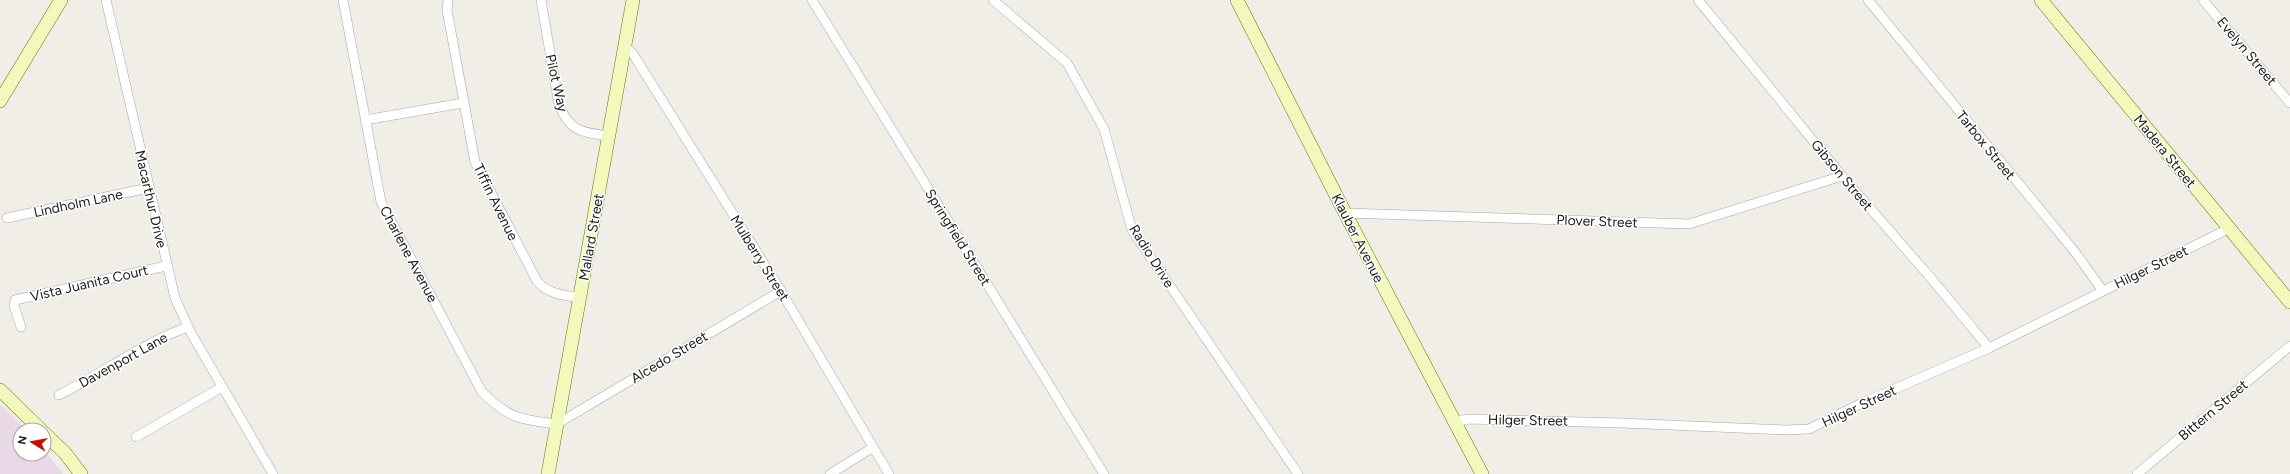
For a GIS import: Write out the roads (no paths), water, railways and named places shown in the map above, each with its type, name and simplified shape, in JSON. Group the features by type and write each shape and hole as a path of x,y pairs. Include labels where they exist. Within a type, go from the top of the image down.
{"street":[{"path":"0,101 61,0"},
{"name":"Macarthur Drive","path":"106,0 166,266 175,298 188,327 273,474"},
{"name":"Charlene Avenue","path":"343,0 381,202 482,392 498,408 516,417 557,424"},
{"name":"Tiffin Avenue","path":"448,0 447,10 475,162 536,281 542,287 551,292 580,298"},
{"name":"Pilot Way","path":"541,0 559,105 564,118 575,129 608,136"},
{"name":"Mallard Street","path":"548,474 608,136 634,0"},
{"name":"Springfield Street","path":"812,0 1104,474"},
{"name":"Radio Drive","path":"993,0 1067,63 1104,130 1132,230 1298,474"},
{"name":"Klauber Avenue","path":"1237,0 1345,213 1482,474"},
{"name":"Gibson Street","path":"1698,0 1842,176 1930,277 1988,348"},
{"name":"Tarbox Street","path":"1868,0 2075,252 2103,290"},
{"name":"Madera Street","path":"2041,0 2228,229 2290,302"},
{"name":"Evelyn Street","path":"2203,0 2290,103"},
{"name":"Mulberry Street","path":"625,46 633,54 781,291 872,448 889,474"},
{"path":"365,120 463,103"},
{"name":"Plover Street","path":"1345,213 1689,224 1842,176"},
{"name":"Lindholm Lane","path":"7,218 148,188"},
{"name":"Hilger Street","path":"1455,422 1468,419 1622,423 1786,430 1809,429 1860,404 1988,348 2228,229"},
{"name":"Vista Juanita Court","path":"21,327 14,306 15,300 166,266"},
{"name":"Alcedo Street","path":"557,424 781,291"},
{"name":"Davenport Lane","path":"59,395 94,378 172,332 188,327"},
{"name":"Bittern Street","path":"2137,474 2290,346"},
{"path":"136,437 222,388"},
{"path":"0,390 33,422"},
{"path":"52,441 65,453 81,474"},
{"path":"830,474 872,448"}]}
